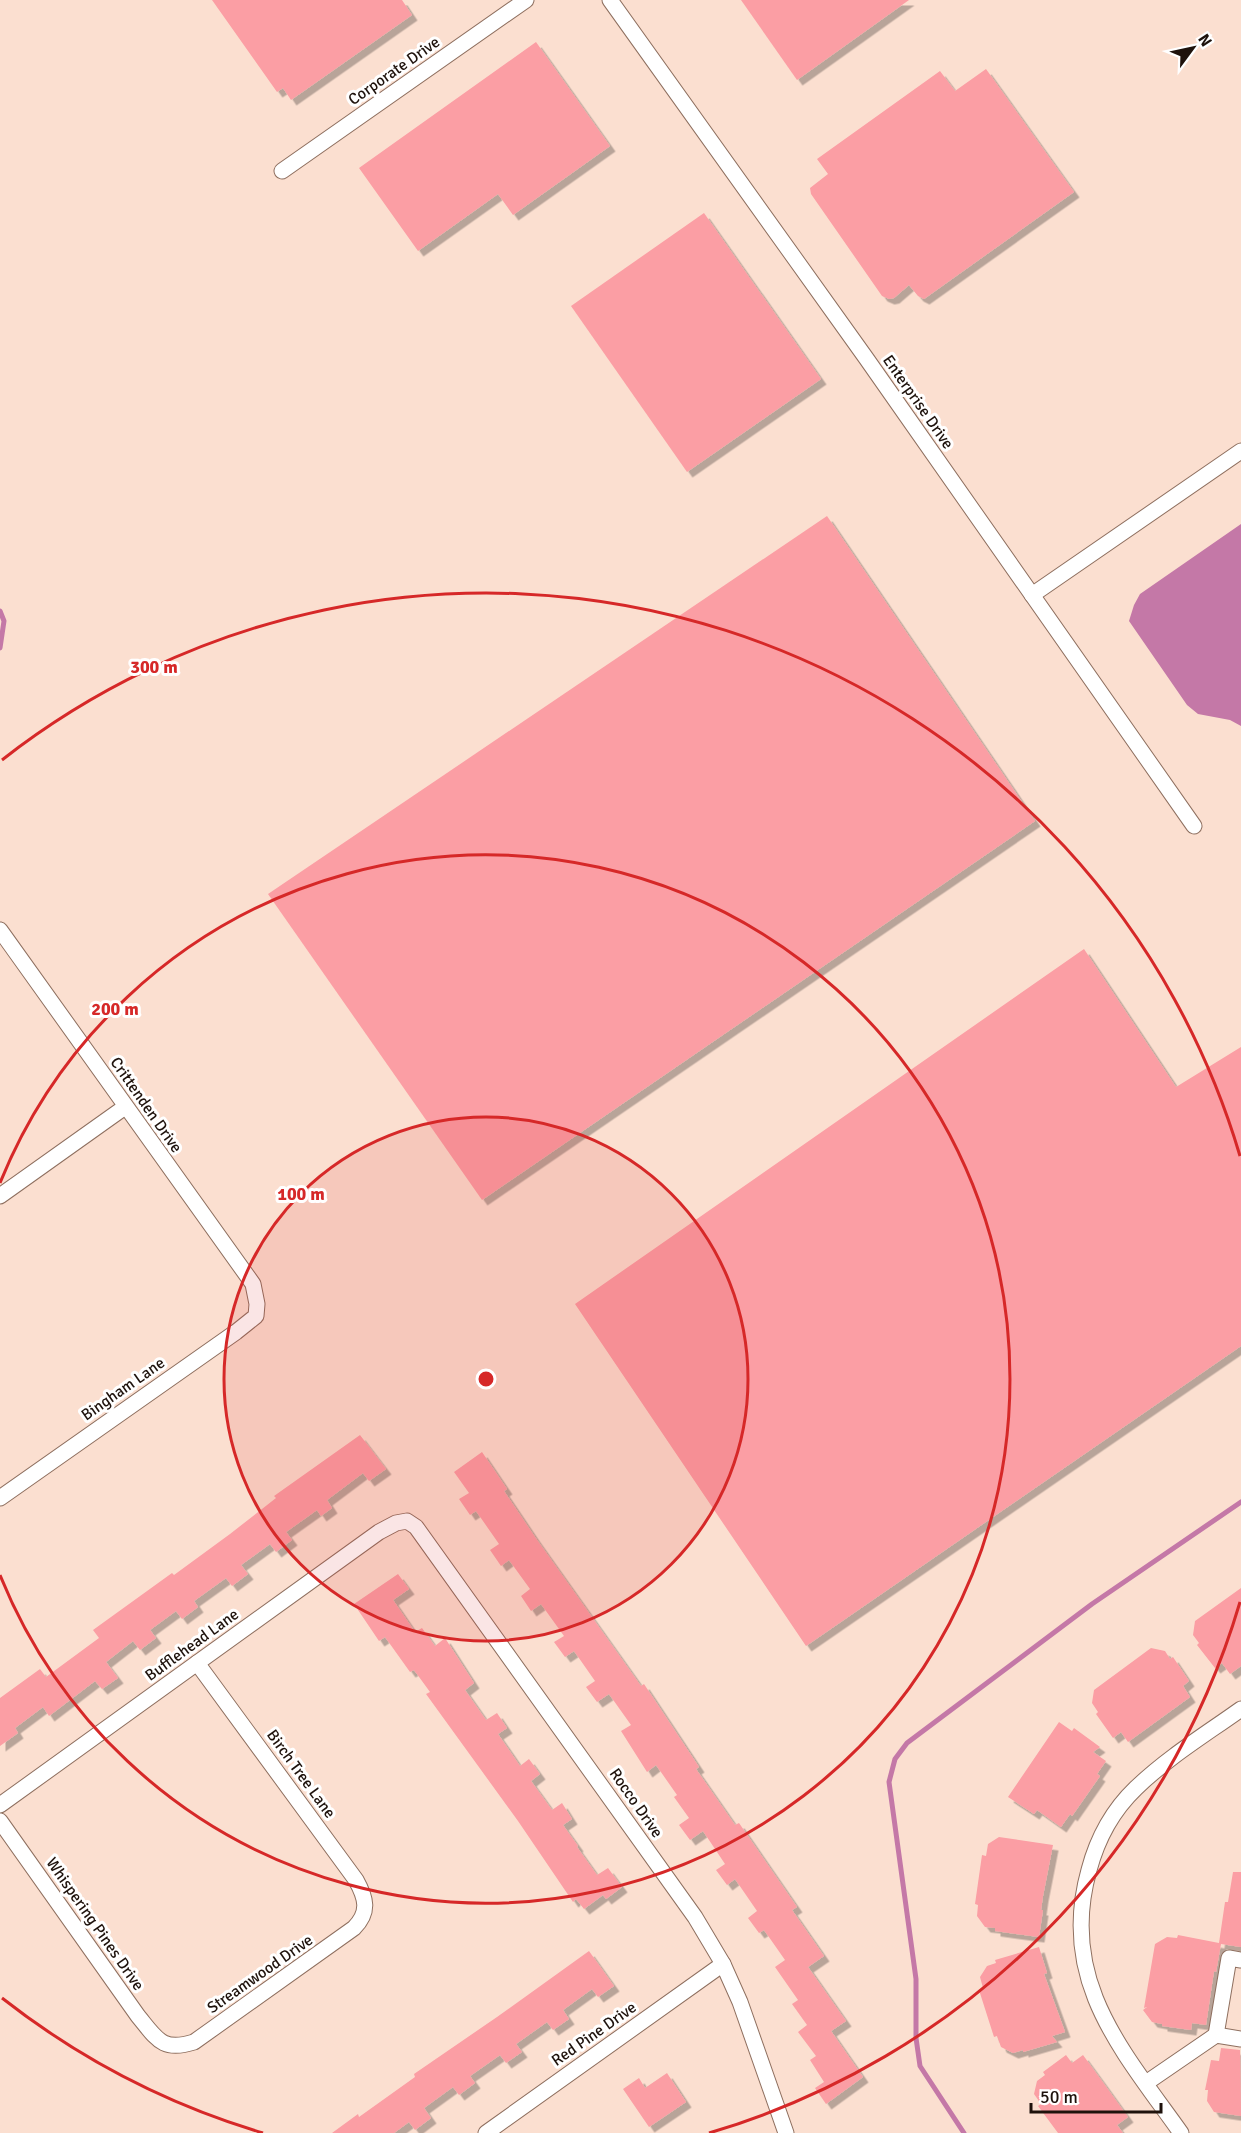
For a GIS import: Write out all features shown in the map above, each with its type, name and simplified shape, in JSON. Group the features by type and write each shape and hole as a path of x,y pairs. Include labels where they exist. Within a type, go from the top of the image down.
{"street":[{"name":"Corporate Drive","path":"282,171 526,0"},
{"name":"Enterprise Drive","path":"610,0 860,349 1194,826"},
{"path":"1032,595 1241,451"},
{"name":"Crittenden Drive","path":"0,930 253,1284 257,1304"},
{"path":"0,1196 125,1107"},
{"name":"Bingham Lane","path":"0,1498 236,1332 256,1316 257,1304"},
{"name":"Bufflehead Lane","path":"0,1804 379,1532 396,1523 407,1521"},
{"name":"Rocco Drive","path":"407,1521 416,1527 695,1917 723,1964 740,2002 786,2133"},
{"name":"Birch Tree Lane","path":"197,1663 356,1880 363,1892 365,1910"},
{"path":"1181,2133 1109,2029 1090,1987 1083,1958 1081,1925 1084,1890 1095,1850 1115,1813 1136,1788 1241,1709"},
{"name":"Whispering Pines Drive","path":"0,1821 138,2016 164,2044"},
{"name":"Streamwood Drive","path":"164,2044 174,2048 194,2042 354,1928 361,1921 365,1910"},
{"path":"1216,2035 1229,1958 1241,1960"},
{"name":"Red Pine Drive","path":"486,2133 723,1964"},
{"path":"1146,2083 1216,2035 1241,2039"}],"shaded area":[{"path":"1241,524 1241,726 1230,720 1198,714 1187,705 1129,621 1140,594"}],"building":[{"path":"212,0 402,0 412,15 291,100 283,88 277,92"},
{"path":"741,0 909,0 797,80"},
{"path":"536,42 610,146 513,215 498,194 418,251 359,168"},
{"path":"986,69 1074,192 924,299 918,296 909,285 894,298 889,299 882,296 811,194 810,188 828,174 817,159 940,71 955,91"},
{"path":"704,213 821,379 687,472 571,306"},
{"path":"827,516 1035,821 482,1200 268,894"},
{"path":"1084,949 1176,1087 1241,1047 1241,1346 806,1646 575,1304"},
{"path":"360,1435 386,1469 369,1481 363,1473 327,1500 332,1508 321,1516 317,1510 286,1532 292,1540 276,1552 270,1544 241,1565 248,1574 232,1586 226,1578 194,1601 198,1607 182,1619 176,1611 150,1630 156,1638 140,1650 133,1641 106,1662 118,1678 102,1689 95,1681 49,1716 43,1707 15,1728 18,1733 0,1746 0,1698 40,1669 46,1677 99,1638 93,1630 172,1573 174,1575 276,1498 274,1496"},
{"path":"482,1452 507,1489 504,1491 535,1537 641,1686 644,1684 699,1767 696,1769 735,1825 739,1823 797,1907 792,1910 824,1956 808,1967 846,2021 831,2031 863,2077 826,2104 815,2088 824,2082 810,2060 816,2056 798,2032 807,2025 792,2004 798,2000 775,1967 785,1960 764,1930 759,1933 748,1918 757,1911 735,1879 727,1885 716,1870 725,1864 703,1831 690,1840 679,1825 689,1818 674,1797 677,1795 656,1765 647,1772 621,1731 631,1725 609,1694 597,1702 586,1687 595,1681 574,1651 565,1657 554,1642 564,1636 541,1604 531,1611 521,1596 530,1589 509,1560 501,1566 490,1550 499,1544 476,1511 470,1515 459,1499 469,1493 454,1472"},
{"path":"398,1574 409,1589 393,1600 415,1632 422,1628 435,1646 445,1638 474,1683 465,1690 486,1720 497,1713 507,1728 498,1734 520,1766 529,1759 540,1774 531,1781 552,1810 562,1803 572,1819 563,1825 597,1875 608,1868 622,1887 606,1899 603,1895 584,1909 576,1899 573,1902 518,1821 426,1694 430,1692 414,1670 410,1672 385,1637 379,1641 354,1604"},
{"path":"1241,1588 1241,1666 1230,1674 1222,1663 1215,1668 1197,1645 1199,1643 1193,1635 1195,1621"},
{"path":"1151,1648 1165,1651 1170,1659 1173,1657 1189,1681 1183,1686 1190,1697 1128,1742 1121,1732 1113,1738 1096,1714 1098,1712 1092,1703 1094,1690"},
{"path":"1059,1722 1072,1731 1074,1728 1100,1747 1093,1752 1106,1761 1097,1774 1100,1776 1072,1816 1070,1814 1061,1827 1037,1810 1034,1814 1008,1797"},
{"path":"999,1837 1053,1845 1043,1896 1039,1937 995,1931 995,1928 985,1927 977,1916 978,1905 975,1904 982,1855 986,1856 988,1844"},
{"path":"1233,1872 1241,1872 1241,1947 1221,1944 1216,1972 1214,1971 1206,2025 1192,2023 1191,2030 1162,2026 1162,2024 1152,2022 1143,2010 1147,2007 1144,2008 1155,1944 1167,1937 1177,1938 1178,1935 1219,1943 1225,1902 1228,1902"},
{"path":"1039,1947 1047,1973 1044,1974 1065,2032 1052,2036 1057,2042 1013,2053 1001,2047 997,2036 994,2037 979,1990 983,1988 980,1977 987,1966 996,1963 995,1960"},
{"path":"589,1951 614,1986 598,1997 592,1989 563,2010 569,2019 553,2030 547,2022 516,2044 522,2052 506,2063 500,2055 470,2076 475,2083 459,2095 453,2087 424,2108 431,2118 415,2130 409,2122 394,2133 332,2133 358,2114 359,2117 415,2077 414,2074"},
{"path":"1221,2048 1240,2050 1241,2116 1214,2112 1207,2101 1208,2090 1205,2090 1211,2060 1219,2061"},
{"path":"1066,2055 1072,2063 1083,2055 1102,2081 1128,2117 1117,2125 1123,2133 1058,2133 1038,2106 1041,2104 1034,2094 1037,2081 1045,2075 1043,2072"},
{"path":"667,2073 686,2102 649,2127 623,2089 639,2078 645,2088"}],"waterway":[{"path":"0,611 4,621 0,648"},
{"path":"964,2133 920,2066 916,2038 916,1979 889,1782 895,1759 907,1743 1092,1604 1241,1502"}]}
